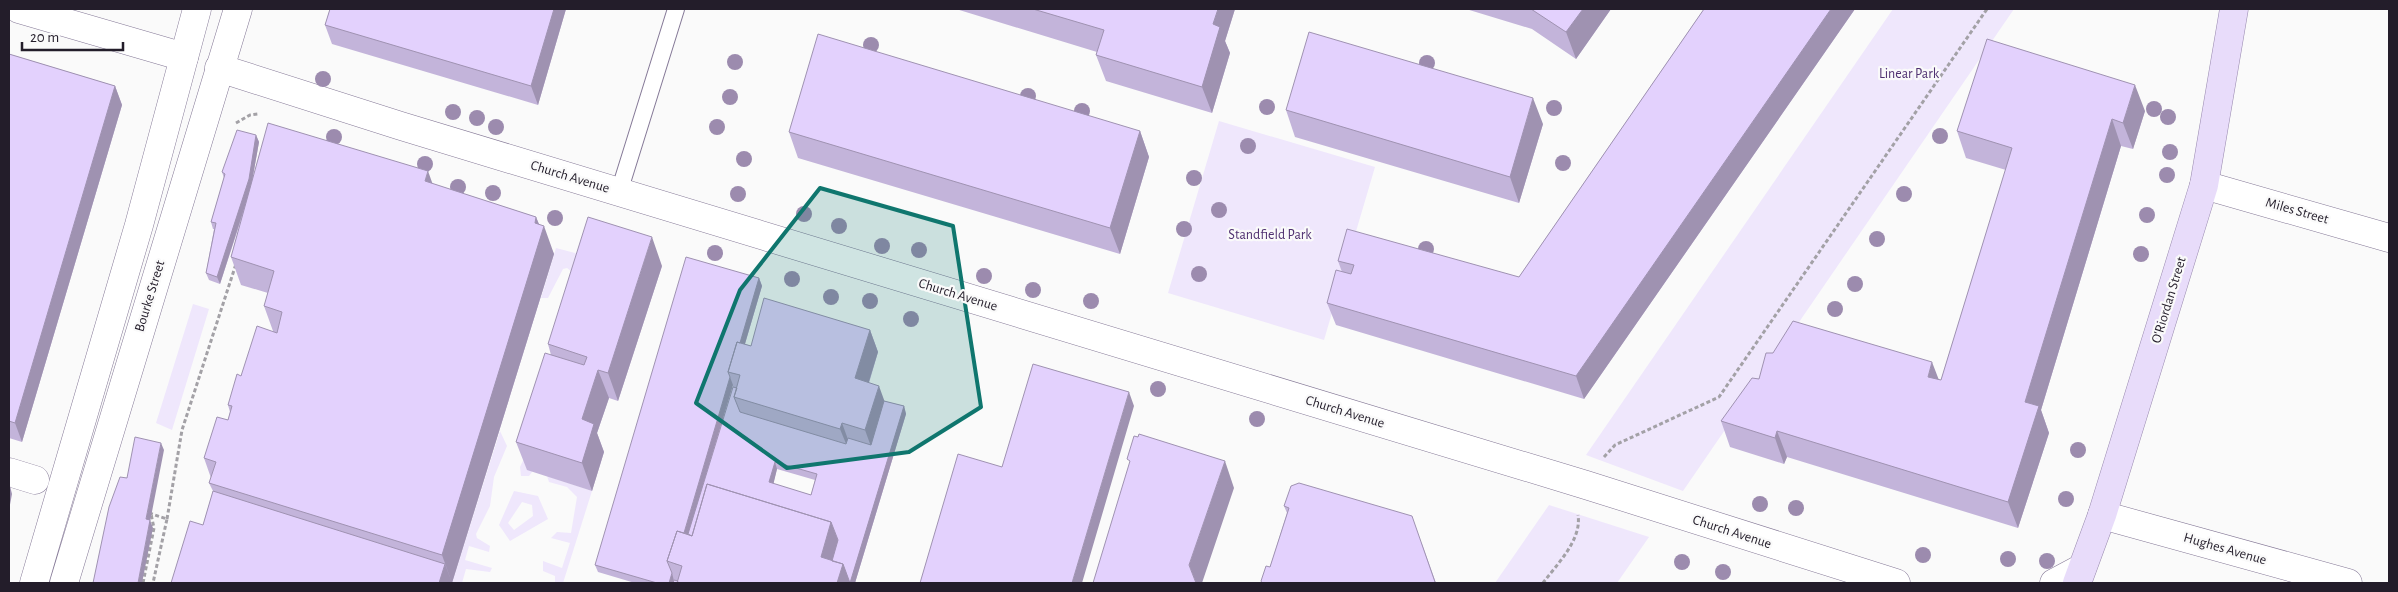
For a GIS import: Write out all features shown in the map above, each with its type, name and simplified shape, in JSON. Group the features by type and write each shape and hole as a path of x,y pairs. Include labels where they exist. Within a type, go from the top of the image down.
{"main road":[{"name":"O'Riordan Street","path":"2079,576 2102,515 2204,185 2234,9"}],"street":[{"name":"Church Avenue","path":"19,9 184,57 619,192 1586,485 1896,583"},
{"path":"34,583 136,234 197,9"},
{"name":"Bourke Street","path":"64,583 238,9"},
{"name":"Miles Street","path":"2204,185 2389,238"},
{"path":"9,472 35,480"},
{"name":"Hughes Avenue","path":"2102,515 2348,583"},
{"path":"2054,583 2079,576"}],"lane":[{"path":"619,192 676,9"}],"path":[{"path":"1543,583 1576,536 1580,525 1576,501 1600,461 1615,445 1719,397 1987,9"},
{"path":"230,126 250,115 265,114"},
{"path":"153,583 167,519 182,430 239,254"},
{"path":"145,513 167,519"},
{"path":"145,520 151,514"},
{"path":"148,527 151,514"},
{"path":"143,583 154,528 151,514"}],"highlighted area":[{"path":"820,188 953,226 981,407 909,452 787,468 696,403 740,290"}],"green space":[{"name":"Linear Park","path":"1893,9 2014,9 1683,491 1586,455"},
{"name":"Standfield Park","path":"1219,121 1375,167 1324,340 1168,293"},
{"path":"556,248 594,258 582,280 567,268 563,269 548,298 541,298"},
{"path":"193,304 209,309 172,430 156,423"},
{"path":"500,431 507,446 494,477 490,506 476,534 477,538 490,546 489,552 469,546 465,560 492,568 490,572 466,569 462,583 452,583"},
{"path":"532,442 532,472 529,476 521,476 520,467"},
{"path":"547,476 592,491 563,583 555,583 555,576 543,571 543,561 562,568 570,543 551,538 557,532 571,533 577,497 567,487 549,482"},
{"path":"514,491 538,496 548,519 510,541 499,525","holes":["522,502 532,505 533,516 514,530 508,523"]},
{"path":"1549,505 1649,537 1617,583 1495,583"}],"building":[{"path":"330,9 554,9 531,86 325,25"},
{"path":"1033,9 1218,9 1213,24 1220,27 1202,87 1096,55 1104,30"},
{"path":"1531,9 1583,9 1566,32"},
{"path":"1704,9 1831,9 1576,376 1327,303 1336,270 1351,274 1354,265 1338,261 1347,229 1519,277"},
{"path":"1309,32 1533,98 1510,177 1286,110"},
{"path":"818,34 1140,131 1110,228 789,132"},
{"path":"1987,39 2135,85 2123,123 2112,119 2025,402 2039,406 2008,502 1777,431 1775,438 1721,421 1752,378 1759,379 1766,353 1773,353 1793,321 1932,362 1928,377 1941,380 2012,148 1957,131"},
{"path":"9,54 115,86 15,423 9,421"},
{"path":"268,123 428,171 425,181 536,217 535,223 544,226 442,555 209,483 216,462 204,458 217,417 228,420 232,406 228,405 237,374 241,376 257,326 277,333 282,312 264,306 274,271 231,257"},
{"path":"237,130 256,135 249,179 217,277 206,273 216,223 211,222 225,174 222,172"},
{"path":"588,217 652,237 608,373 598,370 582,419 594,424 582,463 516,442 545,353 584,365 587,357 548,344"},
{"path":"686,257 759,278 740,343 737,342 728,372 730,377 684,533 677,531 667,561 672,573 669,583 657,583 595,565"},
{"path":"764,298 870,330 855,378 879,386 865,430 842,423 840,429 734,397 740,375 728,372 737,342 751,346"},
{"path":"1033,364 1129,392 1072,583 920,583 958,454 1002,467"},
{"path":"733,387 737,388 734,397 740,412 846,444 848,438 871,445 884,401 904,406 850,583 843,564 832,561 838,540 831,522 707,484 692,536 688,534","holes":["775,462 817,474 811,495 769,482"]},
{"path":"1139,434 1225,461 1189,565 1196,583 1093,583 1130,461 1127,459 1134,436 1138,437"},
{"path":"135,437 161,443 146,519 150,520 138,583 93,583 109,507 120,477 127,478"},
{"path":"1299,483 1412,516 1435,582 1262,583 1266,566 1270,567 1289,508 1284,506 1291,486"},
{"path":"707,484 831,522 821,557 843,564 837,583 677,583 682,566 667,561 677,531 692,536"},
{"path":"213,491 445,564 439,583 171,583 190,521 203,525"}]}
